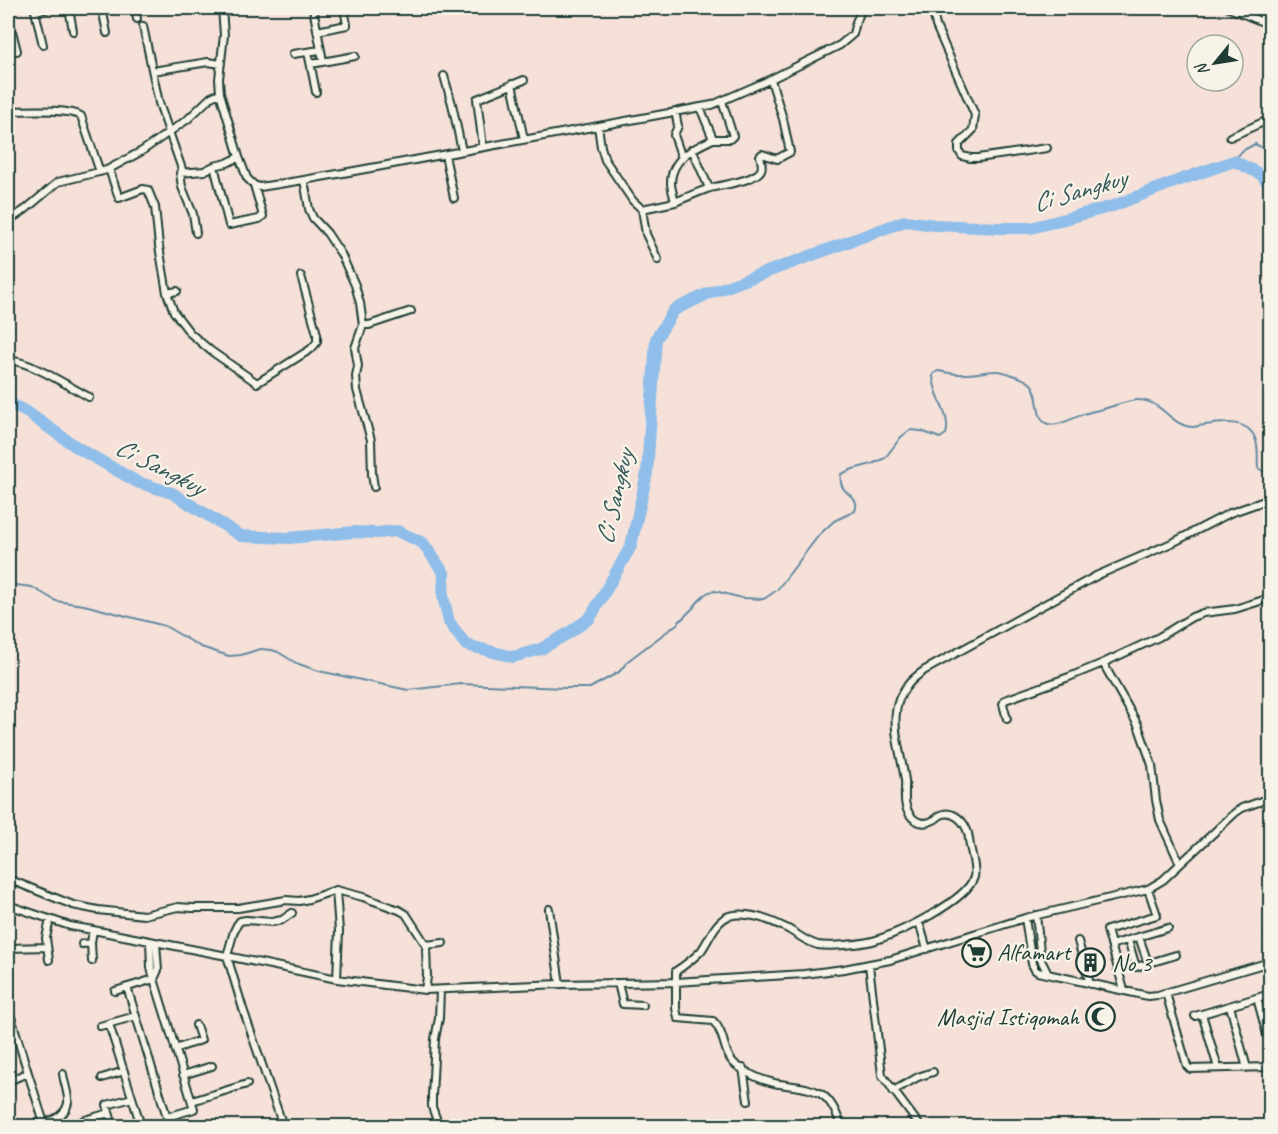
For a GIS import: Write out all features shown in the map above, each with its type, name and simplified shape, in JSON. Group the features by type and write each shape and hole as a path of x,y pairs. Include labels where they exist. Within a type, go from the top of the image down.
{"street":[{"path":"43,45 35,9 49,8"},
{"path":"69,8 74,31"},
{"path":"102,8 107,33"},
{"path":"135,8 137,20"},
{"path":"222,8 224,35 219,79 220,93 247,178 260,187 712,105 771,80 840,45 853,34 856,21 865,8"},
{"path":"313,8 322,61"},
{"path":"317,30 347,25 344,8"},
{"path":"936,8 934,16 936,26 975,115 973,130 959,144 959,152 962,156 978,158 1047,148"},
{"path":"1229,8 1270,25"},
{"path":"8,15 11,40 17,51"},
{"path":"143,26 159,103 183,172"},
{"path":"293,54 320,50"},
{"path":"308,52 316,92"},
{"path":"311,64 355,56"},
{"path":"153,71 208,62 221,63"},
{"path":"444,76 462,151"},
{"path":"483,147 477,98 524,80"},
{"path":"642,209 675,202 709,188 733,184 754,176 761,171 760,156 762,154 777,159 790,152 771,80"},
{"path":"512,84 524,139"},
{"path":"8,219 36,202 58,182 110,169 142,151 220,93"},
{"path":"675,202 671,184 675,166 682,158 692,149 712,139 730,139 733,136 722,100"},
{"path":"700,107 712,139"},
{"path":"8,111 58,111 78,114 81,116 100,172"},
{"path":"675,111 678,126 674,135 682,158"},
{"path":"1230,137 1270,119"},
{"path":"598,126 605,160 633,201 642,209 646,234 658,260"},
{"path":"692,149 709,188"},
{"path":"445,154 454,198"},
{"path":"196,233 193,214 179,174 199,172 239,157"},
{"path":"214,166 229,225 259,219 263,216 254,185"},
{"path":"110,169 119,198 146,188 148,190 155,207 167,293 174,312 190,333 211,351 257,383 311,349 317,342 317,334 301,276"},
{"path":"304,180 309,209 313,218 335,244 348,267 360,303 363,325 355,348 358,366 356,380 370,440 374,487"},
{"path":"167,293 177,291"},
{"path":"363,325 411,311"},
{"path":"8,361 13,360 29,365 89,397"},
{"path":"841,1126 836,1111 819,1092 772,1083 736,1064 728,1055 725,1042 715,1022 678,1018 676,971 698,954 722,920 732,916 744,915 763,919 819,945 837,945 875,941 919,922 962,894 974,878 967,829 960,819 948,814 941,815 933,821 920,823 910,815 907,807 905,781 898,752 896,720 896,706 903,690 914,677 925,670 1098,574 1174,542 1230,513 1270,499"},
{"path":"1007,719 1003,704 1005,700 1103,663 1159,637 1192,617 1203,613 1236,609 1270,598"},
{"path":"1103,663 1138,725 1152,765 1160,820 1180,864"},
{"path":"8,905 70,926 337,979 425,990 676,982 804,974 890,960 1036,915 1148,890 1163,880 1236,812 1270,798"},
{"path":"8,879 71,904 98,910 144,915 178,907 238,908 286,900 299,901 336,890 363,897 406,914 426,945 425,990"},
{"path":"336,890 339,931 337,979"},
{"path":"1124,990 1107,930 1157,915 1148,890"},
{"path":"549,909 560,984"},
{"path":"283,1126 227,956 234,931 240,921 282,921 292,913"},
{"path":"1036,915 1041,960 1048,974"},
{"path":"1025,918 1033,967 1040,973 1148,996 1166,993 1270,962"},
{"path":"49,960 47,931 50,919"},
{"path":"919,922 927,949"},
{"path":"1111,945 1168,928"},
{"path":"92,961 93,930"},
{"path":"1139,937 1148,963"},
{"path":"1128,940 1136,967 1176,955"},
{"path":"1078,941 1090,984"},
{"path":"127,987 167,1117 194,1109 154,979 158,970 153,942"},
{"path":"82,944 91,943"},
{"path":"426,945 443,943"},
{"path":"8,948 47,947"},
{"path":"869,965 882,1075 920,1126"},
{"path":"115,991 154,979"},
{"path":"618,983 623,1004 643,1005"},
{"path":"439,1126 432,1107 432,1096 440,990"},
{"path":"1166,993 1190,1069 1270,1067"},
{"path":"1218,1068 1198,1015 1270,994"},
{"path":"1257,998 1270,1046"},
{"path":"1230,1006 1247,1068"},
{"path":"8,1011 44,1123"},
{"path":"100,1026 136,1016"},
{"path":"109,1024 141,1126"},
{"path":"175,1048 201,1040 196,1025"},
{"path":"183,1075 212,1066"},
{"path":"743,1068 748,1101"},
{"path":"102,1078 124,1071"},
{"path":"893,1091 918,1077 933,1072"},
{"path":"8,1081 28,1074"},
{"path":"33,1126 60,1116 64,1112 68,1103 63,1074"},
{"path":"192,1101 248,1084"},
{"path":"113,1126 107,1105 132,1098"},
{"path":"82,1121 109,1113"}],"waterway":[{"path":"1234,161 1242,151 1255,144 1270,152"},
{"name":"Ci Sangkuy","path":"8,402 78,448 137,482 172,493 241,536 289,538 397,531 423,543 444,573 443,596 449,622 466,645 513,657 541,649 590,618 631,546 647,473 656,339 674,310 707,294 905,221 935,225 1031,228 1113,206 1234,161 1262,175 1270,186"},
{"path":"8,584 32,587 56,601 84,605 165,626 201,647 229,656 260,649 272,650 296,663 319,671 408,690 461,684 590,688 619,672 629,660 677,624 709,592 764,599 777,590 819,535 834,521 855,511 856,505 853,497 842,487 841,474 885,458 901,437 910,430 921,431 940,438 946,434 946,419 934,382 933,374 938,371 954,374 1000,371 1019,377 1034,388 1041,417 1044,422 1053,425 1082,414 1136,400 1152,403 1184,425 1194,427 1228,423 1242,425 1253,434 1256,441 1258,468 1270,474"}],"place":[{"name":"Alfamart","path":"976,952"},
{"name":"No 3","path":"1091,963"},
{"name":"Masjid Istiqomah","path":"1100,1017"}]}
